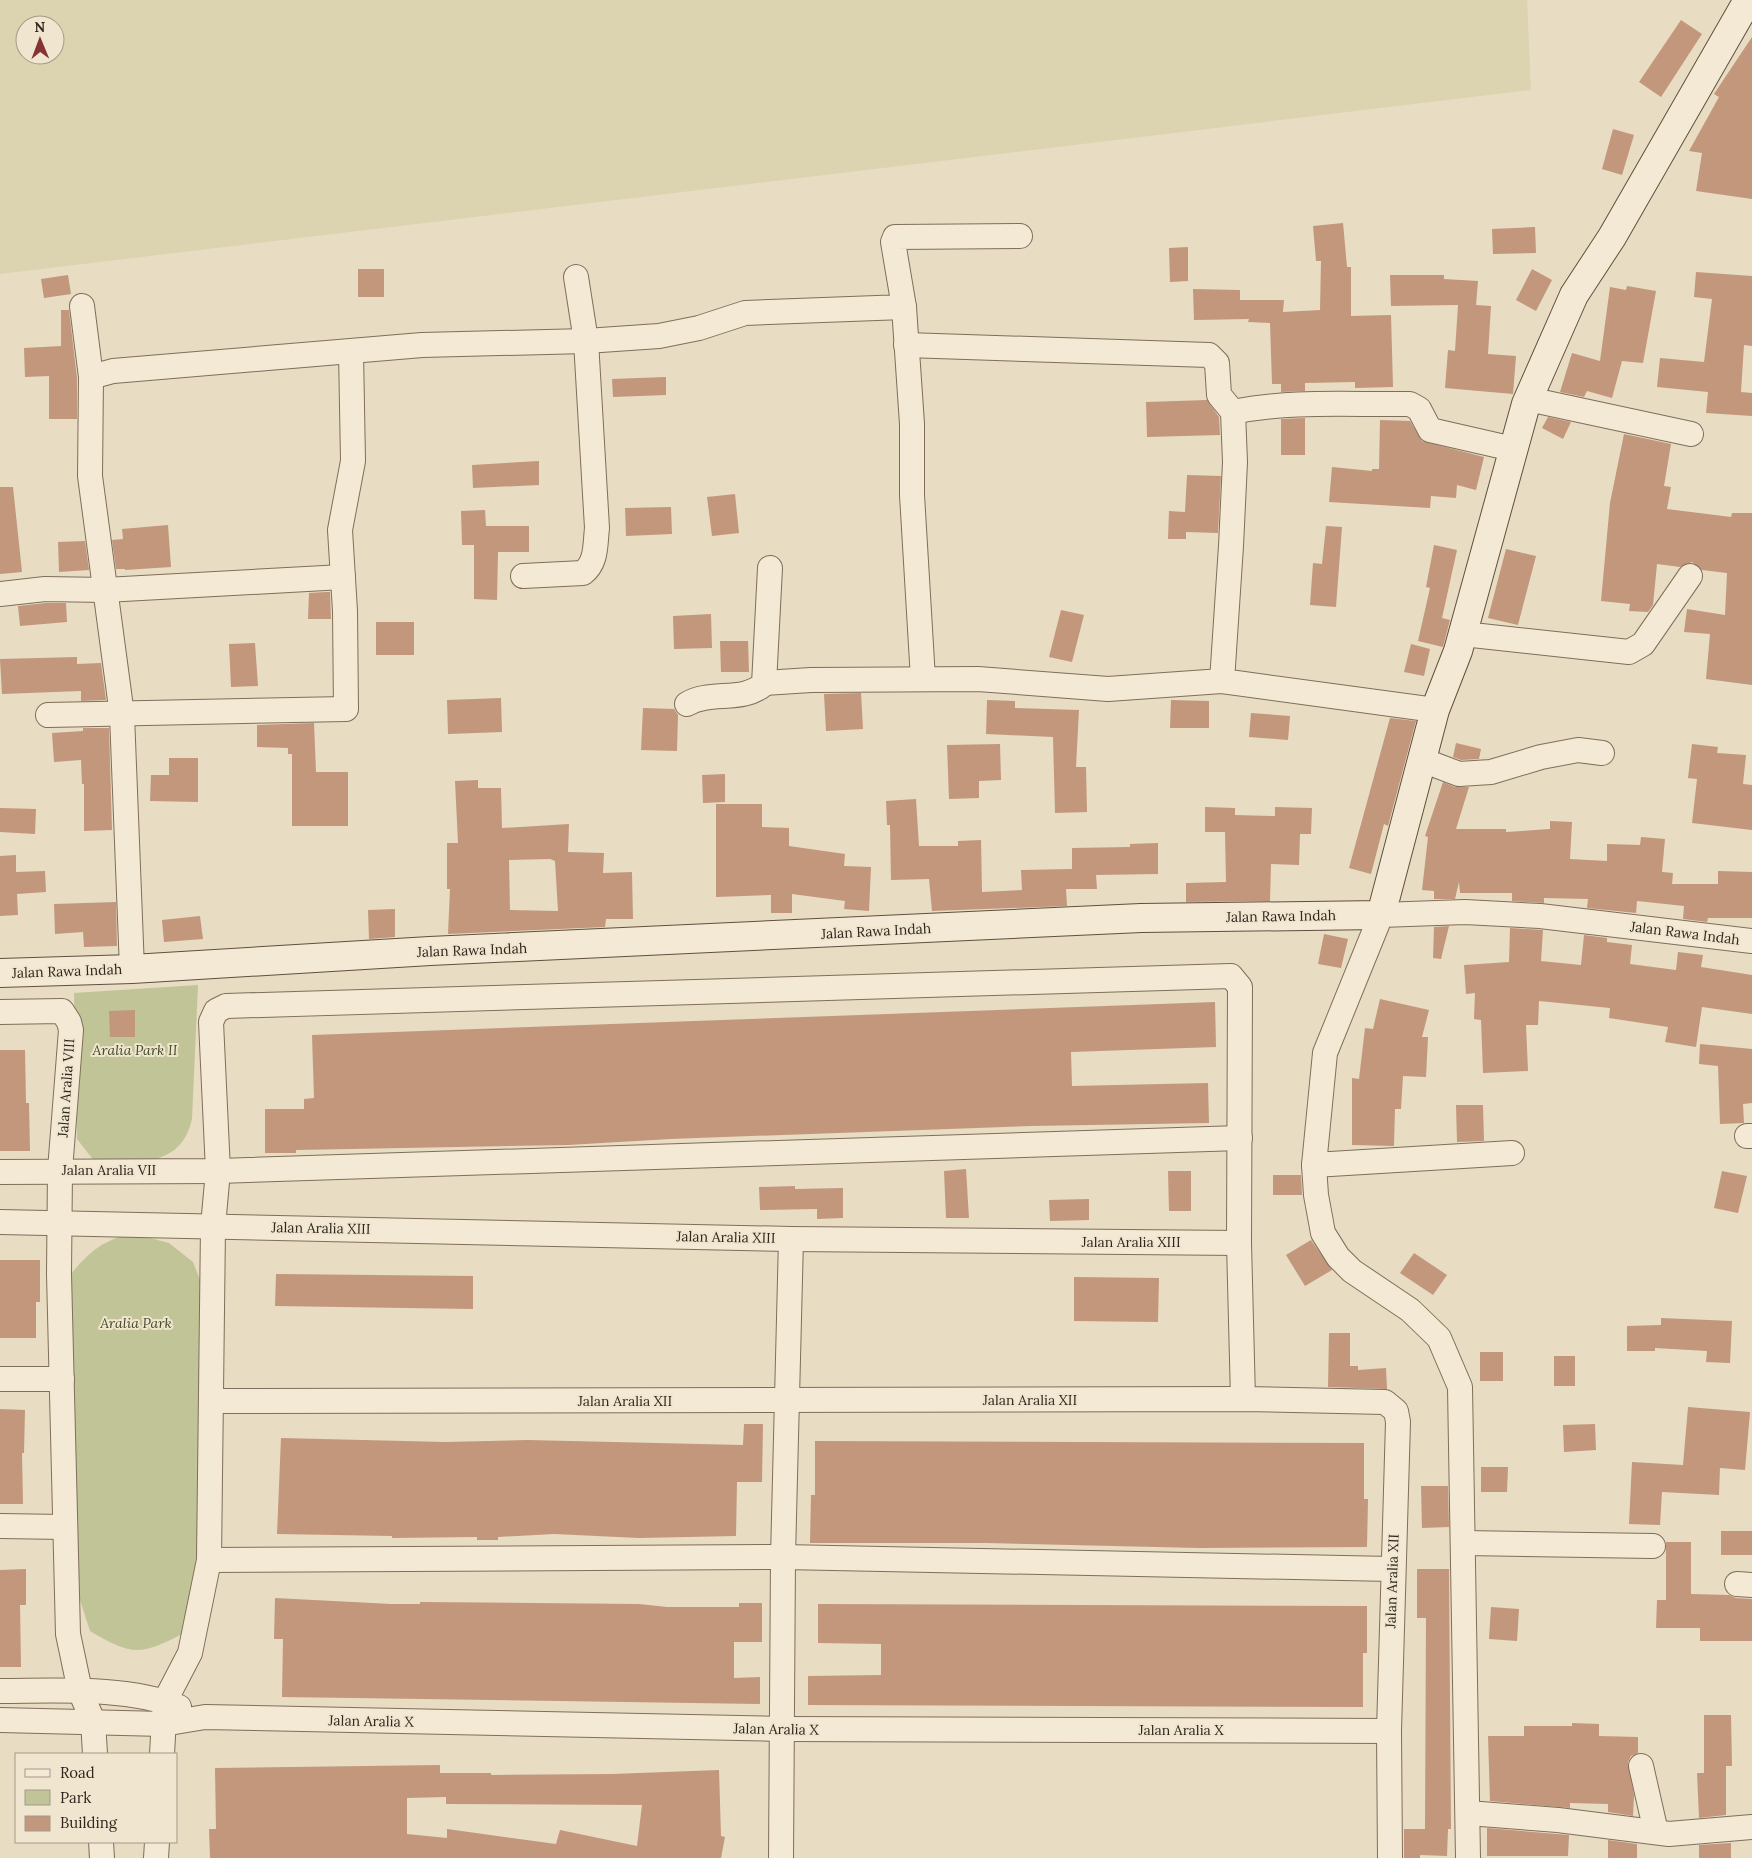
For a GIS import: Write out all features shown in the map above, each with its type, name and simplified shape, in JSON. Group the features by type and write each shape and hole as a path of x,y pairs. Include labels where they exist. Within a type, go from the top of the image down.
{"street":[{"path":"1468,1858 1460,1386 1439,1338 1410,1310 1352,1271 1338,1257 1323,1234 1316,1195 1314,1165 1325,1053 1381,914 1436,710 1463,634 1528,399 1574,295 1612,237 1748,0"},
{"path":"923,679 912,495 912,424 904,307 892,242 895,238 1020,236"},
{"path":"523,576 583,573 593,561 597,528 586,341 576,277"},
{"path":"82,306 91,377 90,476 122,715 132,969"},
{"path":"91,377 113,372 422,345 586,341 659,336 699,328 745,313 904,307"},
{"path":"906,345 1209,355 1217,363 1219,395 1233,412 1234,462 1231,546 1222,681"},
{"path":"48,715 346,709 340,530 353,461 351,352"},
{"path":"1528,399 1691,434"},
{"path":"1233,412 1272,406 1340,403 1410,404 1419,409 1430,430 1513,448"},
{"path":"687,704 695,699 738,695 758,689 764,683 770,568"},
{"path":"1463,634 1629,652 1643,644 1690,576"},
{"path":"0,594 45,589 105,590 343,577"},
{"path":"764,683 978,679 1108,689 1222,681 1436,710"},
{"path":"1422,760 1459,774 1491,772 1541,757 1578,750 1602,753"},
{"name":"Jalan Rawa Indah","path":"0,973 132,969 430,951 1131,919 1465,912 1540,916 1752,941"},
{"path":"162,1753 165,1701 190,1653 210,1560 213,1226 218,1171 211,1022 216,1011 226,1006 1225,974 1238,982 1240,987 1239,1243 1243,1399"},
{"name":"Jalan Aralia VIII","path":"0,1012 62,1011 70,1022 71,1030 60,1170"},
{"name":"Jalan Aralia VII","path":"0,1172 60,1170 218,1171 1240,1138"},
{"path":"1314,1165 1512,1153"},
{"path":"60,1170 62,1379 68,1634 80,1691 93,1721 96,1753"},
{"path":"0,1222 60,1222"},
{"name":"Jalan Aralia XIII","path":"60,1222 791,1239 1239,1243"},
{"path":"781,1858 783,1557 791,1239"},
{"path":"0,1379 62,1379"},
{"name":"Jalan Aralia XII","path":"212,1401 1243,1399 1385,1402 1396,1411 1398,1422 1392,1569 1389,1731 1390,1858"},
{"path":"0,1526 65,1526"},
{"path":"1464,1543 1653,1546"},
{"path":"210,1560 783,1557 1392,1569"},
{"path":"0,1691 80,1691 148,1696 205,1717"},
{"name":"Jalan Aralia X","path":"0,1720 164,1724 205,1717 783,1729 1389,1731"},
{"path":"1641,1766 1656,1832"},
{"path":"1468,1813 1558,1820 1669,1834 1752,1828"},
{"path":"101,1843 102,1858"},
{"path":"156,1858 157,1843"}],"shaded area":[{"path":"0,0 1527,0 1531,90 0,274"}],"green space":[{"name":"Aralia Park II","path":"198,985 192,1119 186,1135 178,1147 167,1155 154,1159 140,1162 95,1162 77,1139 74,993"},
{"name":"Aralia Park","path":"131,1233 169,1243 193,1262 202,1285 202,1586 184,1633 157,1646 136,1650 116,1645 90,1631 80,1600 68,1277 95,1249"}],"building":[{"path":"1681,20 1702,34 1661,97 1639,82"},
{"path":"1752,37 1752,199 1696,191 1702,153 1689,151 1719,97 1714,94"},
{"path":"1613,129 1634,135 1622,175 1602,169"},
{"path":"1343,223 1347,267 1351,267 1351,316 1391,315 1393,387 1355,388 1355,382 1305,383 1305,391 1281,392 1281,384 1272,384 1270,323 1248,322 1249,319 1194,320 1193,289 1240,290 1240,300 1284,300 1283,312 1320,310 1321,261 1316,261 1313,226"},
{"path":"1535,227 1536,253 1493,254 1492,229"},
{"path":"1188,247 1188,281 1170,282 1169,248"},
{"path":"358,269 384,269 384,297 358,297"},
{"path":"1532,269 1552,280 1536,311 1516,300"},
{"path":"1696,272 1752,276 1752,346 1744,345 1741,392 1752,393 1752,416 1706,413 1708,392 1657,387 1660,358 1704,362 1712,299 1694,297"},
{"path":"68,275 71,294 44,298 41,279"},
{"path":"1390,275 1444,275 1444,279 1478,281 1476,305 1491,306 1488,354 1516,356 1513,394 1445,388 1448,350 1455,351 1458,305 1391,306"},
{"path":"1627,286 1656,291 1643,363 1622,361 1612,398 1587,391 1584,397 1560,392 1572,353 1600,361 1610,287 1626,290"},
{"path":"61,310 69,310 77,378 77,419 49,419 49,376 25,377 24,348 61,346"},
{"path":"666,377 666,395 613,397 612,379"},
{"path":"1207,400 1219,417 1220,435 1147,437 1146,402"},
{"path":"1548,417 1571,422 1563,439 1542,428"},
{"path":"1305,418 1305,455 1281,455 1281,419"},
{"path":"1380,420 1410,421 1422,441 1484,457 1476,490 1457,485 1456,498 1431,496 1430,508 1329,502 1332,467 1372,471 1372,469 1379,469"},
{"path":"1624,434 1671,444 1664,486 1671,487 1667,509 1731,517 1732,513 1752,513 1752,685 1706,679 1710,634 1684,632 1687,609 1725,615 1727,573 1702,570 1692,562 1680,567 1657,564 1653,605 1648,612 1629,611 1630,604 1601,601 1610,503"},
{"path":"539,461 539,485 473,488 472,465"},
{"path":"1187,475 1221,476 1218,533 1186,532 1186,539 1168,539 1169,511 1185,512"},
{"path":"0,487 13,487 22,572 0,574"},
{"path":"735,494 739,533 712,536 707,497"},
{"path":"671,507 672,534 626,536 625,508"},
{"path":"485,510 486,526 529,526 529,552 498,552 497,600 474,599 474,545 462,545 461,511"},
{"path":"168,525 171,567 116,569 112,540 123,539 122,529"},
{"path":"1326,526 1342,527 1336,607 1310,605 1313,563 1322,564"},
{"path":"85,541 89,570 59,572 58,542"},
{"path":"1434,545 1457,550 1442,618 1450,620 1443,647 1418,641 1430,588 1426,587"},
{"path":"1506,549 1536,556 1518,625 1488,618"},
{"path":"330,592 331,619 308,619 309,593"},
{"path":"66,603 67,622 20,626 18,606"},
{"path":"1061,610 1084,615 1072,662 1049,657"},
{"path":"711,614 712,648 674,649 673,616"},
{"path":"376,622 414,622 414,655 376,655"},
{"path":"720,641 748,641 749,672 721,672"},
{"path":"255,643 258,686 231,687 229,644"},
{"path":"1411,644 1430,649 1424,676 1404,672"},
{"path":"77,657 77,664 101,663 106,700 81,701 81,691 2,694 0,659"},
{"path":"861,693 863,729 826,731 824,694"},
{"path":"501,698 502,732 448,734 447,700"},
{"path":"987,700 1015,701 1015,708 1079,710 1076,767 1086,767 1087,812 1055,813 1053,737 986,734"},
{"path":"1171,700 1209,701 1209,728 1170,728"},
{"path":"643,708 674,709 678,715 677,751 641,750"},
{"path":"1251,713 1290,716 1288,740 1249,737"},
{"path":"1390,718 1416,721 1388,826 1384,824 1371,874 1349,868"},
{"path":"314,723 316,772 348,772 348,826 292,826 292,754 288,754 288,748 257,747 257,725"},
{"path":"83,728 109,728 112,830 84,831 84,784 82,784 81,760 54,762 52,733 83,731"},
{"path":"1456,743 1481,749 1479,759 1461,760 1453,757"},
{"path":"1000,744 1001,780 979,781 979,798 949,799 947,745"},
{"path":"1692,744 1718,747 1717,753 1746,755 1743,784 1752,785 1752,830 1692,823 1697,779 1688,778"},
{"path":"169,758 198,758 198,802 150,801 151,775 169,775"},
{"path":"725,774 725,802 703,803 702,775"},
{"path":"478,780 478,788 501,788 502,828 569,824 568,852 604,853 603,873 632,872 633,919 606,919 605,927 448,934 450,889 447,889 447,843 458,843 455,781","holes":["550,859 555,861 558,911 510,910 509,860"]},
{"path":"1443,782 1455,787 1469,787 1456,829 1506,829 1506,832 1550,829 1550,821 1572,822 1570,859 1607,861 1607,844 1640,845 1641,837 1665,839 1662,872 1673,873 1672,884 1718,884 1718,871 1752,872 1752,918 1708,918 1707,922 1683,919 1684,906 1637,901 1636,913 1587,908 1588,899 1544,898 1544,903 1512,901 1512,893 1460,893 1459,882 1455,899 1434,899 1434,891 1422,890 1428,837 1425,836"},
{"path":"916,799 919,846 958,846 958,841 981,840 982,892 1022,890 1021,870 1072,869 1072,848 1130,847 1130,844 1158,843 1158,874 1096,875 1097,889 1066,889 1067,906 932,911 929,879 891,880 890,825 887,825 886,801"},
{"path":"716,804 762,804 762,827 789,828 789,846 845,854 844,866 871,867 869,911 844,909 845,901 792,894 792,913 771,913 771,895 716,897"},
{"path":"1205,807 1235,808 1235,815 1275,816 1275,807 1312,808 1311,834 1300,834 1299,865 1271,864 1270,901 1186,902 1186,883 1226,882 1225,832 1205,832"},
{"path":"0,808 36,809 35,834 0,832"},
{"path":"16,855 16,872 45,871 46,892 17,894 18,915 0,916 0,856"},
{"path":"116,902 117,946 84,947 83,932 55,934 54,904"},
{"path":"395,909 395,937 369,939 368,910"},
{"path":"200,916 203,939 164,942 162,920"},
{"path":"1449,926 1441,959 1433,958 1434,927"},
{"path":"1510,928 1543,930 1541,961 1581,965 1584,935 1607,938 1607,942 1632,945 1630,964 1676,970 1678,952 1703,955 1701,967 1752,975 1752,1014 1702,1007 1696,1047 1665,1042 1668,1027 1609,1018 1610,1008 1539,1001 1538,1025 1526,1025 1528,1071 1483,1073 1481,1020 1474,1019 1475,993 1466,994 1464,965 1509,962"},
{"path":"1324,934 1348,939 1341,968 1318,964"},
{"path":"1380,999 1429,1010 1422,1037 1428,1037 1426,1077 1403,1076 1401,1109 1395,1109 1394,1146 1352,1145 1352,1078 1359,1079 1365,1028 1373,1029"},
{"path":"1215,1002 1216,1047 1071,1052 1072,1086 1208,1083 1209,1123 1031,1126 670,1139 568,1145 296,1150 296,1153 265,1153 265,1109 304,1109 304,1099 314,1098 312,1035"},
{"path":"135,1010 135,1037 110,1037 109,1011"},
{"path":"1700,1044 1752,1049 1752,1103 1743,1104 1744,1123 1720,1124 1718,1066 1699,1064"},
{"path":"0,1050 25,1050 26,1103 29,1103 30,1151 0,1151"},
{"path":"1456,1105 1483,1105 1484,1141 1457,1142"},
{"path":"966,1169 969,1218 946,1218 944,1171"},
{"path":"1168,1171 1191,1171 1191,1211 1169,1211"},
{"path":"1722,1171 1747,1176 1738,1213 1714,1208"},
{"path":"1273,1175 1301,1175 1302,1195 1273,1195"},
{"path":"795,1186 795,1189 843,1188 843,1218 817,1219 817,1209 760,1210 759,1187"},
{"path":"1089,1199 1089,1220 1050,1221 1049,1200"},
{"path":"1311,1240 1332,1270 1305,1286 1286,1255"},
{"path":"1414,1253 1447,1275 1433,1295 1400,1273"},
{"path":"0,1260 40,1260 40,1302 36,1302 36,1338 0,1338"},
{"path":"276,1274 473,1276 473,1309 275,1306"},
{"path":"1074,1277 1159,1278 1158,1322 1074,1321"},
{"path":"1661,1318 1732,1321 1730,1363 1706,1362 1707,1351 1655,1348 1655,1351 1627,1351 1627,1326 1661,1325"},
{"path":"1329,1333 1350,1333 1350,1366 1358,1366 1358,1370 1386,1368 1387,1389 1328,1387"},
{"path":"1480,1352 1503,1352 1503,1381 1480,1381"},
{"path":"1554,1356 1575,1356 1575,1386 1554,1386"},
{"path":"1688,1407 1750,1412 1745,1470 1720,1468 1719,1495 1662,1492 1660,1525 1629,1524 1632,1462 1683,1465"},
{"path":"0,1409 25,1410 24,1453 22,1453 23,1504 0,1504"},
{"path":"744,1424 763,1424 762,1482 737,1482 736,1536 639,1538 554,1534 498,1537 498,1540 477,1540 477,1537 392,1538 392,1536 277,1534 281,1438 445,1442 527,1440 743,1445"},
{"path":"1595,1424 1596,1450 1564,1452 1563,1425"},
{"path":"815,1441 1364,1443 1364,1499 1368,1499 1367,1547 1199,1548 987,1543 810,1543 811,1495 815,1495"},
{"path":"1481,1467 1508,1467 1507,1492 1481,1492"},
{"path":"1421,1486 1448,1486 1449,1527 1422,1528"},
{"path":"1721,1531 1752,1531 1752,1555 1721,1555"},
{"path":"1666,1542 1691,1542 1691,1594 1729,1595 1736,1598 1752,1599 1752,1641 1700,1641 1700,1628 1656,1628 1657,1600 1666,1600"},
{"path":"26,1569 26,1605 20,1605 21,1667 0,1667 0,1570"},
{"path":"1417,1569 1449,1569 1451,1829 1448,1829 1447,1856 1420,1855 1420,1858 1404,1858 1404,1829 1425,1829 1426,1618 1417,1618"},
{"path":"275,1598 391,1604 420,1604 420,1602 639,1604 667,1607 739,1607 739,1603 762,1603 762,1642 734,1642 734,1678 760,1677 760,1704 282,1697 283,1639 274,1639"},
{"path":"818,1604 1367,1606 1367,1653 1363,1653 1363,1707 808,1705 808,1676 881,1675 881,1644 818,1643"},
{"path":"1491,1607 1519,1609 1517,1641 1489,1639"},
{"path":"1704,1715 1731,1715 1732,1766 1726,1766 1726,1815 1699,1818 1697,1773 1704,1773"},
{"path":"1572,1723 1599,1724 1599,1736 1638,1737 1638,1753 1631,1756 1628,1762 1634,1795 1633,1816 1608,1812 1608,1804 1570,1803 1570,1808 1490,1801 1488,1736 1524,1736 1524,1726 1572,1726"},
{"path":"440,1765 440,1773 491,1773 491,1775 612,1774 719,1770 721,1836 725,1837 721,1858 210,1858 209,1829 216,1829 215,1768","holes":["446,1797 446,1804 642,1805 637,1846 560,1830 556,1844 447,1829 447,1838 407,1834 407,1798"]},
{"path":"1487,1828 1569,1835 1568,1856 1487,1856"},
{"path":"1608,1840 1637,1844 1637,1858 1608,1858"},
{"path":"1731,1843 1731,1858 1699,1858 1699,1845"}]}
